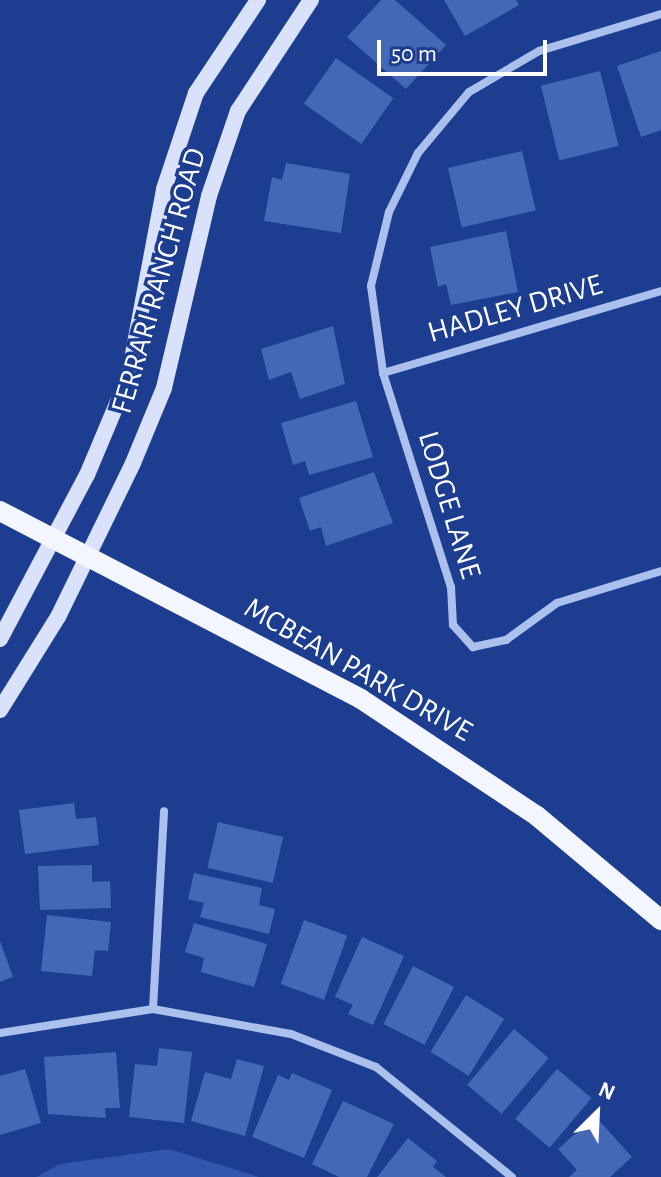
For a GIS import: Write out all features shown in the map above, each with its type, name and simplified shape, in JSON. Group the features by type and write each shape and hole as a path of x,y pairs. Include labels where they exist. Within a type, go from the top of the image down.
{"main road":[{"name":"FERRARI RANCH ROAD","path":"0,639 54,539 129,375 164,189 196,93 258,0"},
{"name":"FERRARI RANCH ROAD","path":"0,710 86,556 164,388 209,196 238,111 311,0"},
{"name":"MCBEAN PARK DRIVE","path":"0,511 416,734 537,816 661,920"}],"street":[{"name":"LODGE LANE","path":"661,14 539,51 469,92 418,153 389,212 371,286 383,373 451,587 453,625 473,647 506,640 557,603 661,571"},
{"name":"HADLEY DRIVE","path":"383,373 661,291"},
{"path":"153,1009 164,811"},
{"path":"0,1033 153,1009 291,1034 376,1067 512,1177"}],"shaded area":[{"path":"169,1149 259,1177 36,1177 60,1164"}],"building":[{"path":"381,0 395,0 446,45 406,89 347,37"},
{"path":"444,0 516,0 519,5 465,36"},
{"path":"661,51 661,130 641,137 617,66"},
{"path":"336,58 393,98 361,144 304,104"},
{"path":"600,71 619,146 559,160 541,86"},
{"path":"522,151 536,210 462,228 448,168"},
{"path":"286,163 350,174 341,233 264,221 272,177 282,180"},
{"path":"506,231 518,292 451,305 446,284 438,287 430,247"},
{"path":"333,326 345,384 300,399 291,372 269,380 261,349"},
{"path":"356,401 373,457 309,475 305,461 293,465 281,423"},
{"path":"374,472 393,523 326,546 321,527 310,531 299,498"},
{"path":"74,803 76,819 96,817 99,845 25,854 19,810"},
{"path":"218,822 283,837 273,883 207,868"},
{"path":"92,865 92,882 110,881 111,908 40,910 38,866"},
{"path":"194,873 262,888 259,905 275,909 269,934 200,917 204,903 188,899"},
{"path":"47,915 111,922 108,951 95,950 92,976 41,971"},
{"path":"304,920 347,936 324,1000 281,984"},
{"path":"194,923 267,944 254,987 201,972 204,958 185,952"},
{"path":"362,937 404,956 373,1025 348,1014 353,1005 335,997"},
{"path":"0,941 13,977 0,982"},
{"path":"413,966 454,987 424,1045 383,1024"},
{"path":"466,995 504,1019 469,1076 430,1052"},
{"path":"514,1029 548,1058 502,1114 467,1085"},
{"path":"159,1048 192,1052 184,1123 129,1117 135,1064 157,1066"},
{"path":"116,1052 120,1108 105,1108 106,1118 48,1114 44,1057"},
{"path":"237,1059 264,1066 245,1136 191,1121 205,1072 231,1079"},
{"path":"25,1069 41,1123 0,1135 0,1076"},
{"path":"557,1069 591,1098 550,1148 515,1119"},
{"path":"292,1073 332,1090 304,1158 252,1137 278,1075 289,1080"},
{"path":"343,1101 394,1124 367,1177 339,1177 312,1164"},
{"path":"595,1116 632,1157 610,1177 569,1177 577,1170 558,1149"},
{"path":"408,1138 437,1161 433,1167 446,1177 377,1177"}]}
